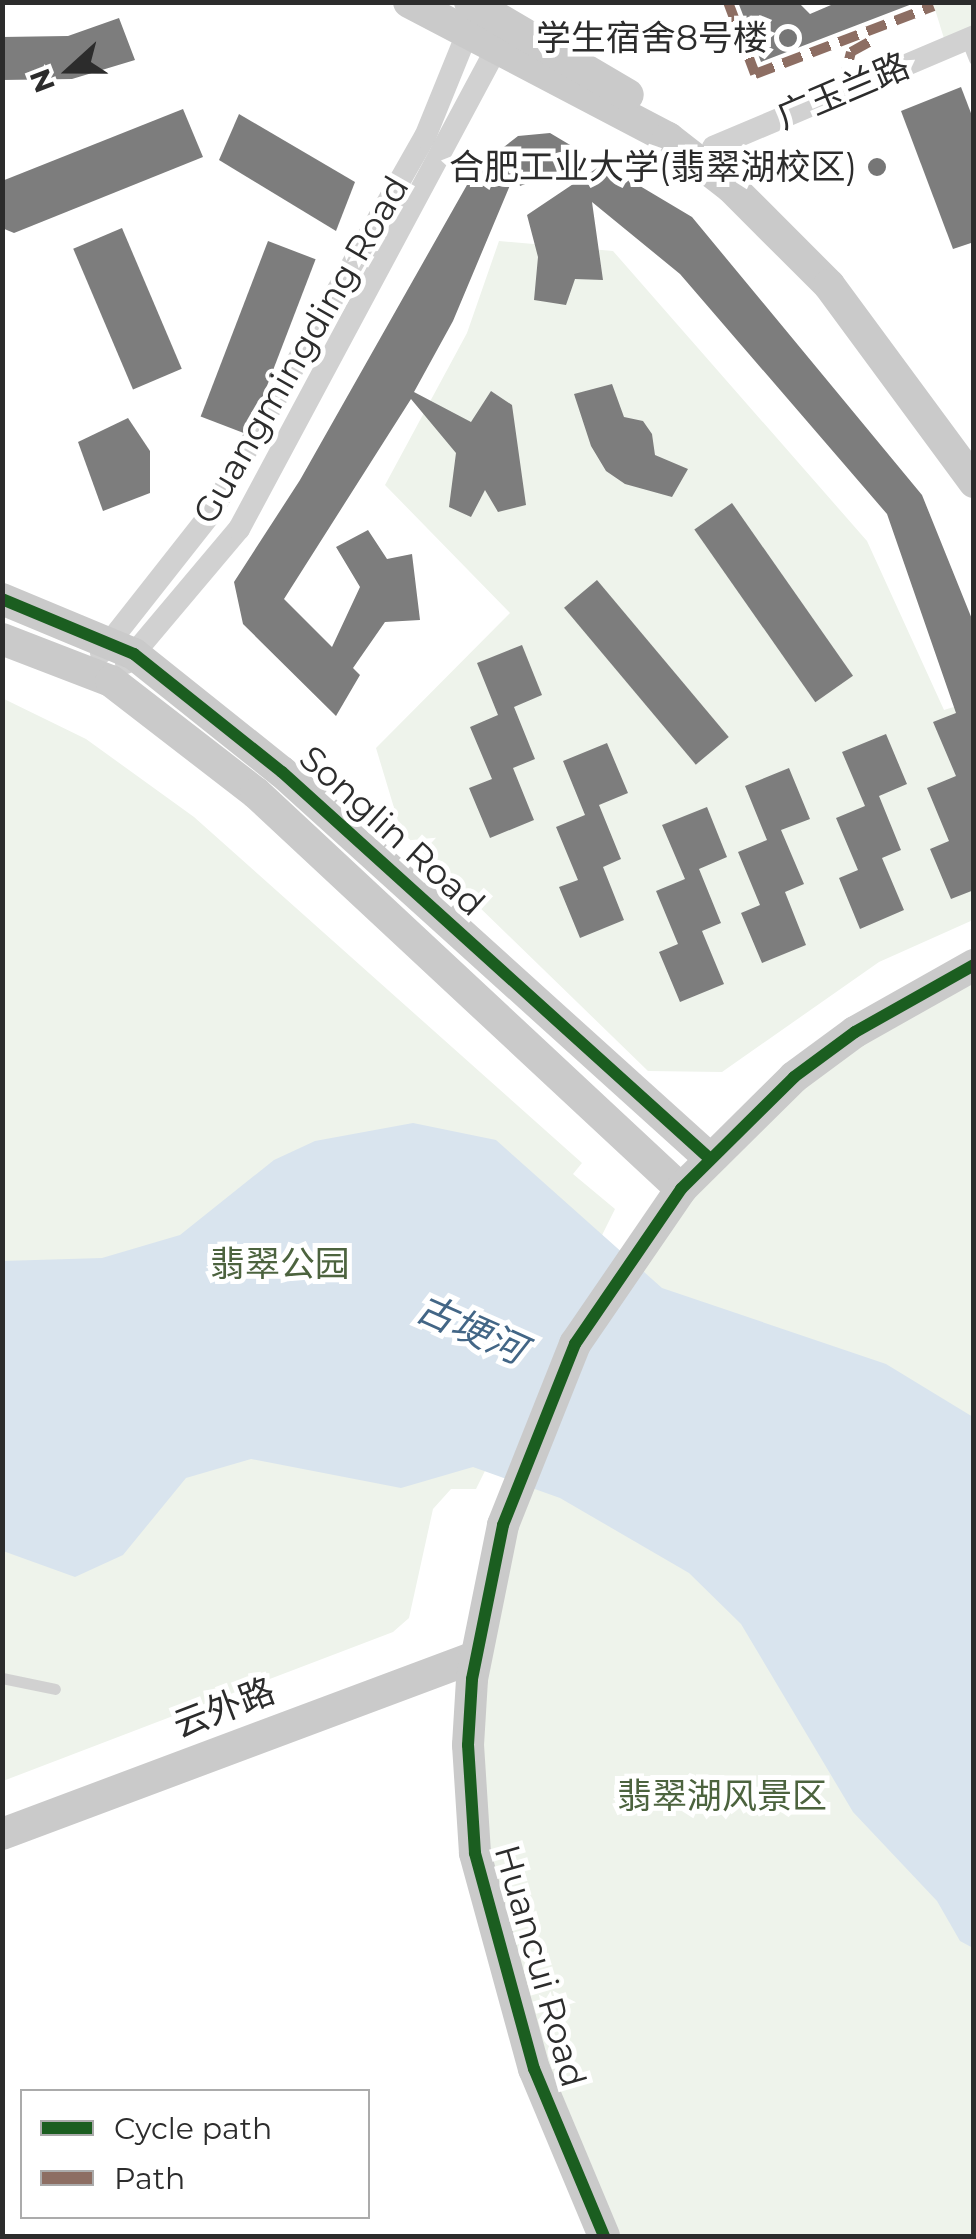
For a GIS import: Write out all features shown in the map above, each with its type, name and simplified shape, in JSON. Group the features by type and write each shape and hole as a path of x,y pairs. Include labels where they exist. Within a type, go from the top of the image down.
{"street":[{"path":"409,2 713,146 828,261 974,456"},
{"path":"473,4 491,38 668,138 731,187 829,285 974,482"},
{"name":"Guangmingding Road","path":"123,647 211,513 424,137 491,38"},
{"name":"Guangmingding Road","path":"99,676 239,530 491,38"},
{"name":"广玉兰路","path":"713,146 971,45"},
{"name":"Songlin Road","path":"2,599 123,647 282,772 709,1158"},
{"name":"Songlin Road","path":"2,639 99,676 256,793 680,1189"},
{"path":"680,1189 794,1077 855,1032 974,965"},
{"name":"Huancui Road","path":"604,2236 534,2069 478,1876 468,1745 474,1657 503,1524 575,1344 680,1189"},
{"name":"云外路","path":"2,1834 474,1657"}],"lane":[{"path":"2,1678 55,1688"}],"green space":[{"path":"933,3 973,3 973,36 947,48"},
{"path":"499,241 613,251 867,541 944,710 973,701 973,920 879,962 722,1072 648,1071 401,831 376,748 510,613 385,485 467,333"},
{"name":"翡翠公园","path":"2,698 86,739 194,817 582,1163 573,1174 615,1209 476,1489 451,1489 433,1509 409,1618 393,1632 3,1781"},
{"name":"翡翠湖风景区","path":"973,965 973,2236 604,2236 534,2069 468,1745 547,1404 709,1158"}],"water":[{"name":"古埂河","path":"413,1123 496,1140 662,1288 886,1364 973,1417 973,1948 960,1941 937,1901 853,1812 741,1624 689,1573 560,1498 473,1467 401,1488 251,1459 186,1478 123,1555 75,1577 3,1551 2,1261 102,1258 180,1235 274,1160 315,1141"}],"building":[{"name":"学生宿舍8号楼","path":"738,2 798,2 810,14 838,2 912,4 761,62"},
{"path":"119,18 135,60 72,79 2,80 2,37 68,36"},
{"path":"961,87 974,121 974,242 953,249 901,111"},
{"path":"183,109 203,157 14,233 2,228 2,181"},
{"path":"239,114 355,182 336,231 219,160"},
{"path":"550,133 592,158 520,186 516,171 453,321 414,392 471,422 491,391 512,405 526,505 498,512 485,490 471,517 449,507 456,453 411,399 284,599 332,647 360,587 336,547 368,530 387,559 412,554 420,620 385,622 353,668 360,675 336,716 243,624 234,582 300,480 476,169 518,136"},
{"path":"603,164 692,217 922,495 974,624 974,890 951,899 930,849 949,841 927,788 956,776 933,722 956,713 887,514 680,274 592,202 603,280 575,279 566,305 534,300 538,257 527,215"},
{"path":"122,228 182,369 133,390 73,249"},
{"path":"268,241 316,259 248,435 201,417"},
{"path":"612,384 624,417 643,421 652,434 655,455 688,469 672,497 625,484 606,471 591,446 574,394"},
{"path":"128,418 150,451 150,493 103,511 78,442"},
{"path":"732,503 853,676 815,702 694,529"},
{"path":"597,580 729,737 696,765 564,608"},
{"path":"522,645 542,695 514,707 535,759 513,768 534,820 490,838 469,788 492,779 470,727 498,715 477,663"},
{"path":"886,734 907,784 879,796 901,850 882,858 904,910 860,929 839,878 858,870 836,818 865,806 842,752"},
{"path":"607,743 628,793 599,805 621,859 603,867 624,920 580,938 559,887 578,880 556,827 585,815 563,761"},
{"path":"789,768 810,819 781,830 804,884 785,892 806,945 762,963 741,913 760,905 738,852 767,840 745,786"},
{"path":"707,807 727,857 699,869 721,923 702,931 724,984 680,1002 659,952 678,944 656,891 685,879 662,825"}],"marked path":[{"path":"728,2 755,74 934,6"},
{"path":"842,88 851,52 871,41"}],"cycle path":[{"path":"2,599 134,654 282,772 709,1158"},
{"path":"604,2236 534,2069 475,1853 468,1745 472,1679 503,1525 575,1344 681,1189 794,1077 855,1032 974,965"}],"place":[{"name":"学生宿舍8号楼","path":"788,38"},
{"name":"合肥工业大学(翡翠湖校区)","path":"877,167"}]}
